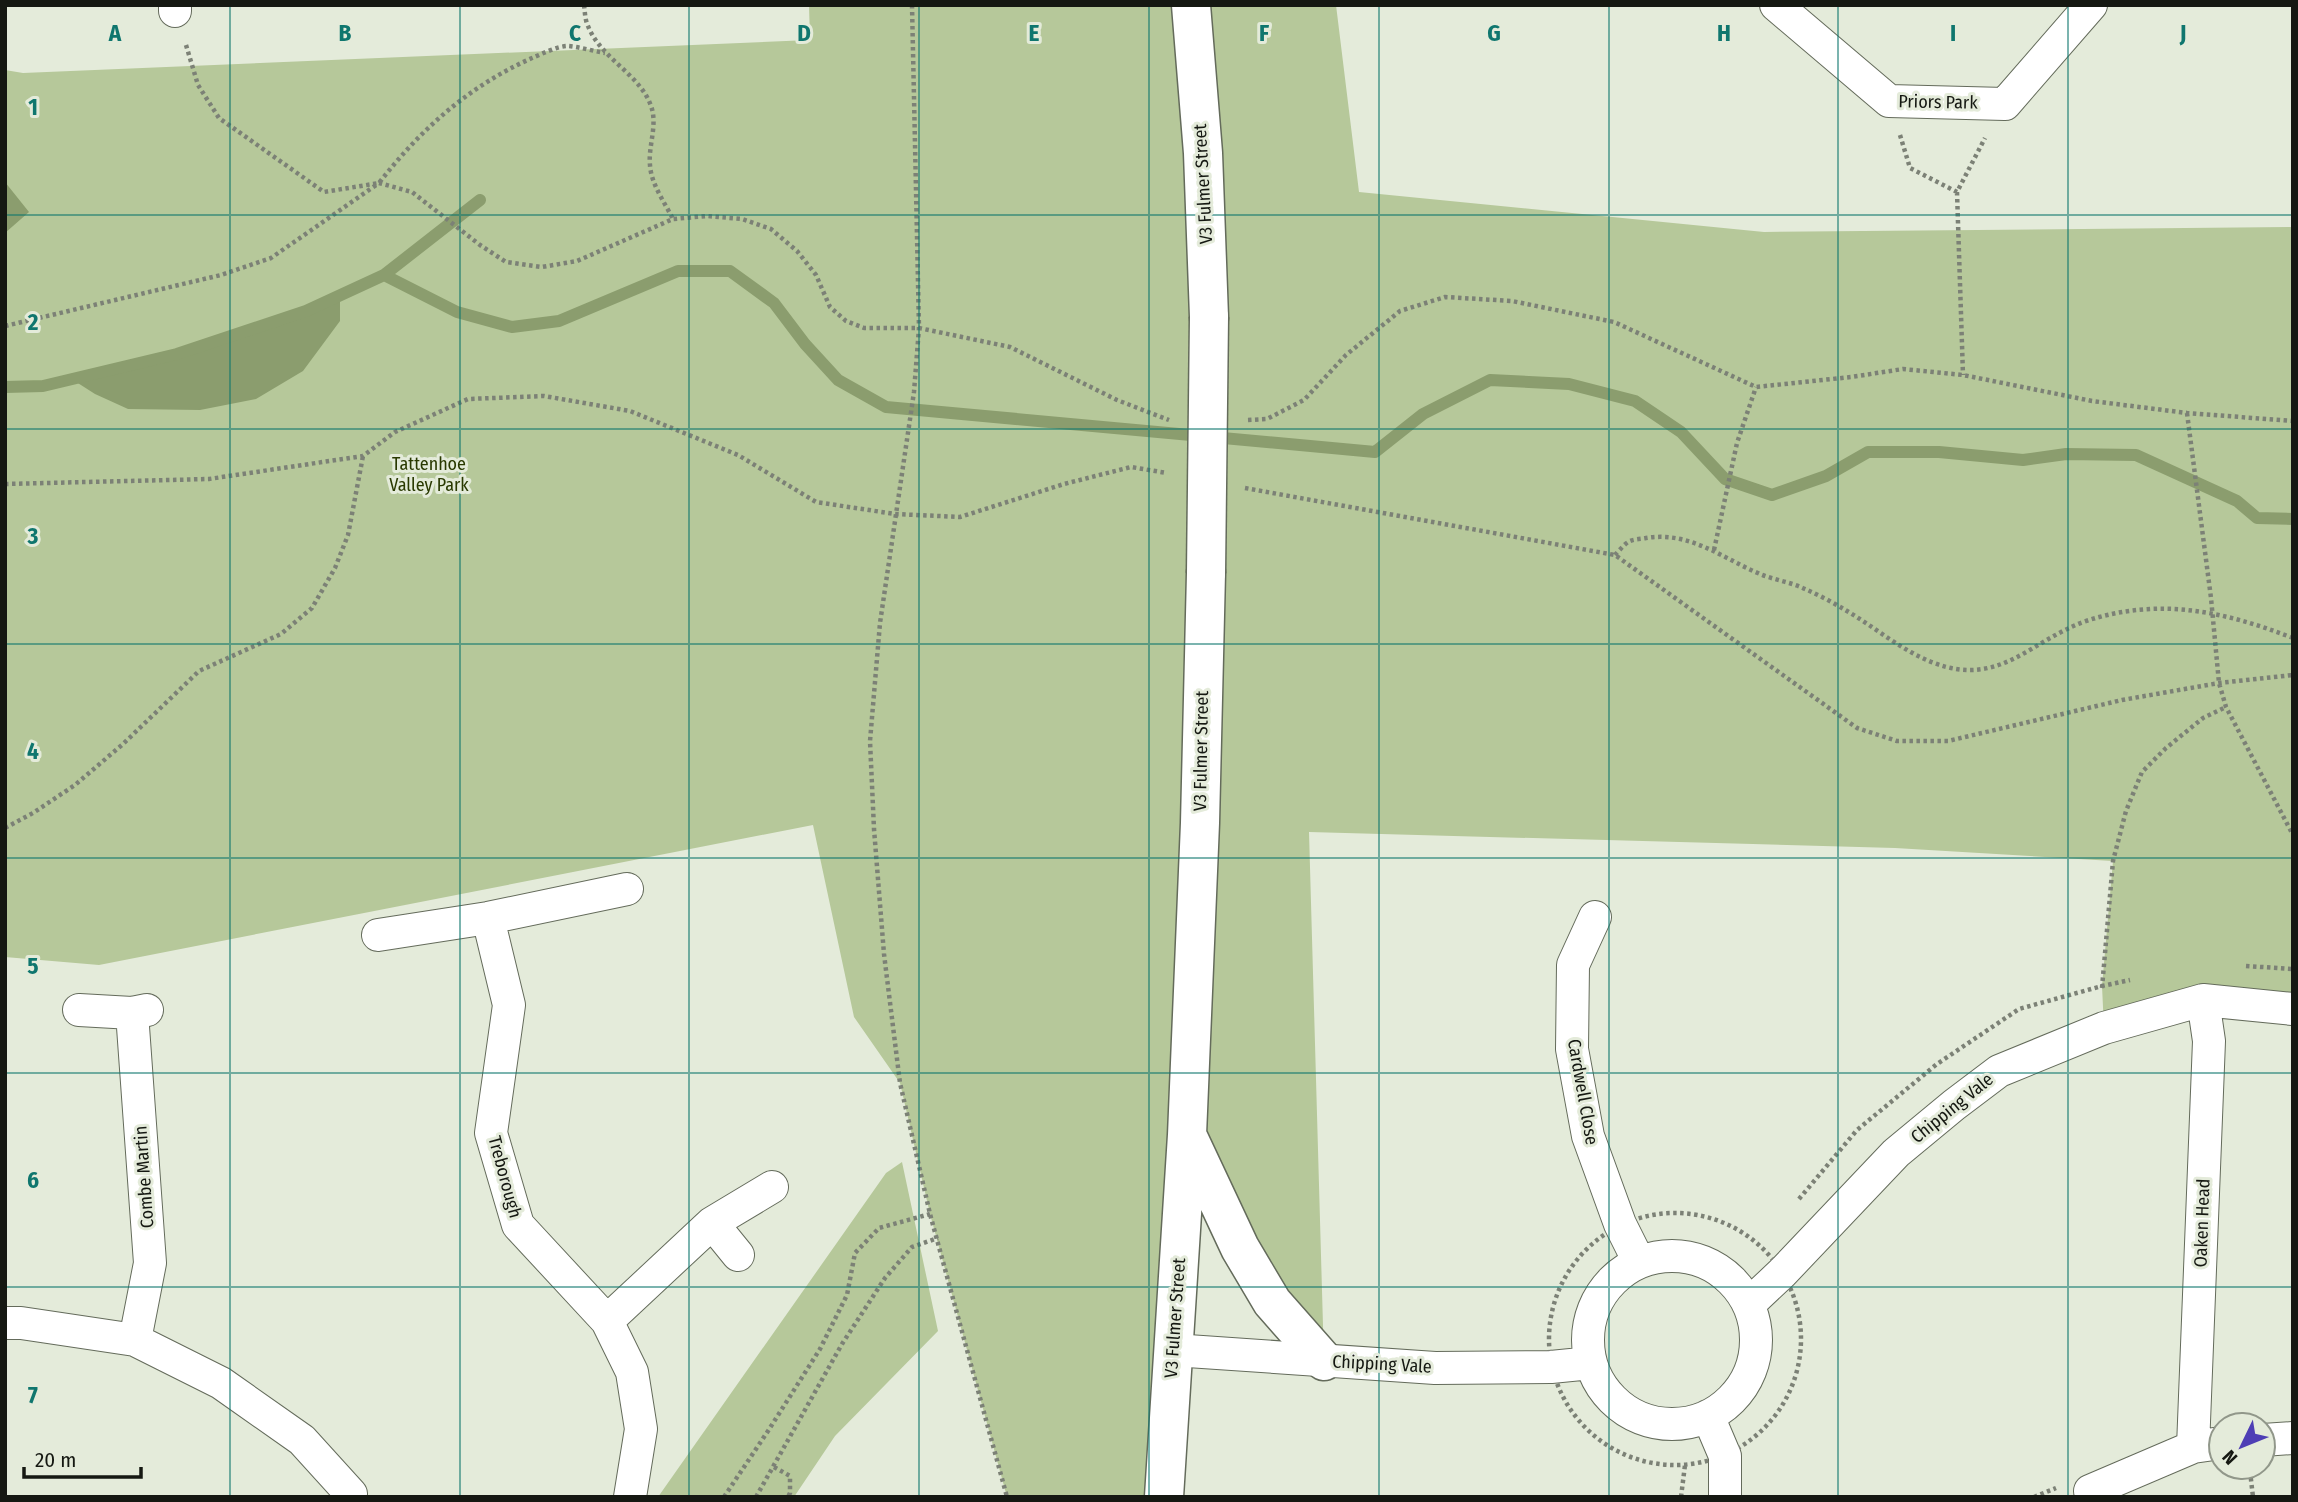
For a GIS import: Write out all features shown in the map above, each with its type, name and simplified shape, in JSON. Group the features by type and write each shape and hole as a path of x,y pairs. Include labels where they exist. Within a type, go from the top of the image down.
{"street":[{"name":"V3 Fulmer Street","path":"1164,1497 1187,1135 1200,823 1206,573 1209,317 1203,153 1191,5"},
{"name":"Priors Park","path":"1776,5 1889,101 2005,104"},
{"path":"2005,104 2091,5"},
{"path":"378,934 488,918 627,889"},
{"name":"Cardwell Close","path":"1595,917 1573,965 1572,1049 1588,1136 1620,1224 1639,1262"},
{"name":"Treborough","path":"488,918 509,1005 491,1133 518,1225 607,1321 632,1372 641,1429 630,1497"},
{"name":"Chipping Vale","path":"1749,1304 1896,1153 2000,1071 2104,1028 2203,1000 2293,1009"},
{"name":"Oaken Head","path":"2203,1000 2209,1041 2207,1411"},
{"name":"Combe Martin","path":"79,1010 140,1011 150,1263 135,1340"},
{"path":"1187,1135 1240,1248 1272,1301 1324,1361"},
{"path":"607,1321 712,1223 772,1187"},
{"path":"712,1223 738,1255"},
{"path":"1664,1255 1690,1257 1714,1266 1734,1283 1749,1304 1756,1329 1756,1356 1738,1391 1730,1401 1708,1416 1685,1423 1661,1423 1637,1416 1618,1403 1601,1385 1591,1363 1589,1338 1592,1315 1602,1293 1618,1275 1639,1262 1664,1255"},
{"path":"5,1323 135,1340 221,1383 303,1440 351,1496"},
{"name":"Chipping Vale","path":"1173,1350 1435,1368 1551,1367 1591,1363"},
{"path":"1708,1416 1725,1456 1725,1497"},
{"name":"Oaken Head","path":"2090,1491 2207,1445"}],"path":[{"path":"584,5 588,27 605,53 640,88 651,107 653,133 650,166 659,193 673,219"},
{"path":"912,5 919,328 914,392 880,623 870,741 884,954 900,1083 930,1214 1007,1497"},
{"path":"175,8 198,85 219,118 324,192 379,183 412,192 506,262 542,267 577,261 673,219 707,216 743,219 771,229 797,251 816,275 830,307 846,321 864,328 919,328 1010,347 1117,400 1165,420 1177,420"},
{"path":"5,326 221,275 271,258 379,183 402,153 431,123 468,94 507,69 566,46 605,53"},
{"path":"1889,101 1910,168 1957,192"},
{"path":"1963,375 1957,192 2005,104"},
{"path":"1241,420 1267,419 1304,400 1346,355 1400,310 1445,297 1512,301 1614,322 1756,387 1903,369 1963,375 2092,401 2187,414 2293,421"},
{"path":"1714,550 1737,443 1756,387"},
{"path":"5,484 209,479 363,456 395,432 468,399 544,396 630,411 738,455 816,502 895,514 960,517 1064,484 1131,467 1148,470"},
{"path":"2187,414 2213,612 2219,683 2226,707 2293,835"},
{"path":"5,828 75,785 199,671 281,634 312,608 335,568 348,535 363,456"},
{"path":"1247,489 1615,555 1857,728 1897,741 1948,741 2122,700 2219,683 2293,675"},
{"path":"1615,555 1629,541 1665,535 1714,550 1759,573 1805,589 1836,605 1915,654 1936,664 1965,670 1992,668 2085,621 2126,612 2169,608 2213,612 2293,638"},
{"path":"2104,1028 2102,986 2113,862 2126,811 2142,772 2203,718 2226,707"},
{"path":"1656,1213 1695,1213 1730,1225 1762,1247 1783,1272 1799,1312 1801,1356 1788,1398 1761,1432 1725,1456 1685,1465 1650,1463 1615,1451 1586,1430 1564,1401 1551,1367 1549,1324 1560,1283 1585,1248 1620,1224 1656,1213"},
{"path":"723,1497 820,1349 847,1295 855,1253 879,1228 930,1214"},
{"path":"756,1497 842,1344 885,1278 912,1247 938,1238"},
{"path":"1681,1497 1685,1465"},
{"path":"774,1467 790,1476 788,1497"}],"green space":[{"name":"Tattenhoe Valley Park","path":"809,5 1336,5 1359,192 1764,232 2293,227 2293,1009 2104,1028 2102,986 2113,861 1895,848 1309,832 1324,1361 1188,1137 1164,1497 1007,1497 930,1214 900,1083 854,1017 813,825 99,965 5,957 5,70 23,73 810,40"},
{"path":"902,1162 938,1331 835,1436 794,1497 658,1497 886,1173"}],"shaded area":[{"path":"5,182 29,212 5,233"},
{"path":"340,295 340,321 303,371 256,399 200,410 128,409 95,394 70,378 139,363 241,334"}],"waterway":[{"path":"384,275 480,200"},
{"path":"5,387 43,386 177,354 306,311 384,275 457,312 512,327 559,321 678,271 730,271 774,303 805,344 838,380 886,407 1375,452 1423,414 1490,380 1569,384 1635,401 1681,432 1725,479 1772,495 1826,476 1868,452 1939,452 2023,460 2066,454 2136,455 2237,501 2257,518 2293,519"}]}
